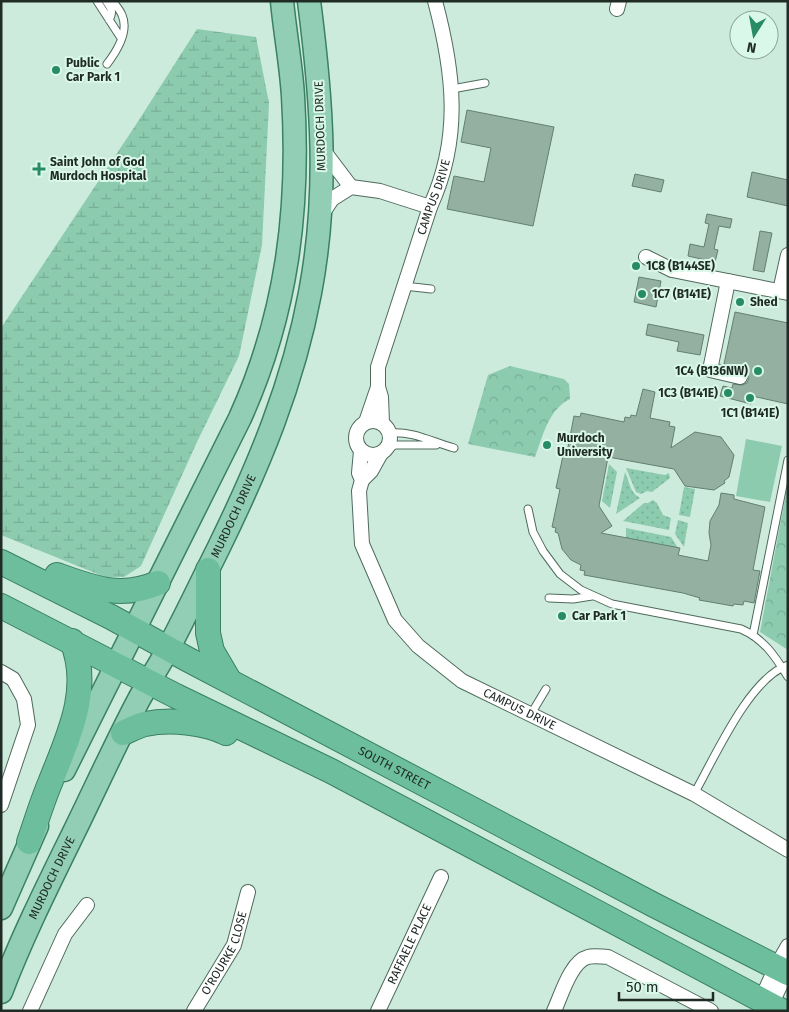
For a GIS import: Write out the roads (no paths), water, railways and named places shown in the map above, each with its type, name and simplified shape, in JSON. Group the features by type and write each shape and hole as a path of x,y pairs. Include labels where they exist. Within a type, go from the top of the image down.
{"highway":[{"path":"1,554 93,588 111,591 143,590 158,583"},
{"name":"SOUTH STREET","path":"1,562 134,629 784,971"},
{"path":"208,570 208,634 212,651 230,681"},
{"path":"1,606 149,682 331,771 771,1005"},
{"path":"30,842 41,804 72,726 78,702 80,678 78,656 72,641"},
{"path":"122,733 144,724 162,722 197,724 216,728 276,758 331,771"}],"main road":[{"name":"MURDOCH DRIVE","path":"1,908 47,803 118,665 253,389 273,332 285,278 293,209 295,158 293,94 282,1"},
{"name":"MURDOCH DRIVE","path":"1,992 28,927 122,733 169,648 208,570 256,469 282,402 311,291 320,217 321,102 309,1"}],"street":[{"name":"CAMPUS DRIVE","path":"366,422 378,387 378,367 403,286 430,207 439,187 445,160 452,116 452,89 450,67 435,1"},
{"path":"322,149 351,187"},
{"path":"320,217 332,199 351,187 380,191 430,207"},
{"path":"646,257 672,270 784,292 788,255"},
{"path":"728,281 710,370 740,378"},
{"name":"CAMPUS DRIVE","path":"378,387 382,397 386,428"},
{"path":"362,480 371,471 391,441 386,428 374,420 366,422 359,428 356,436 357,444 361,451 373,456 383,452"},
{"name":"CAMPUS DRIVE","path":"361,451 359,473 362,480 359,492 362,544 395,620 418,646 462,681 694,794 788,850"},
{"path":"1,672 14,680 24,699 28,725 1,805"},
{"name":"RAFFAELE PLACE","path":"378,1011 441,878"},
{"name":"O’ROURKE CLOSE","path":"194,1011 234,945 248,892"},
{"path":"30,1011 65,934 87,905"},
{"path":"771,1005 784,971 788,946"},
{"path":"554,1011 574,968 587,957 608,957 711,1011"}],"lane":[{"path":"97,1 121,38"},
{"path":"106,1 112,10 109,20"},
{"path":"107,64 115,54 124,30 122,15 114,1"},
{"path":"452,89 485,83"},
{"path":"403,286 431,288"},
{"path":"386,428 419,436 454,448"},
{"path":"383,452 395,444 442,445"},
{"path":"753,635 788,460"},
{"path":"528,509 533,532 555,567 566,579 592,596 612,604 741,629 753,635 769,648 785,666 788,678"},
{"path":"549,598 573,599 592,596"},
{"path":"694,794 741,709 765,679 785,666"},
{"path":"531,714 546,690"}],"place":[{"name":"Public Car Park 1","path":"56,70"},
{"name":"Saint John of God Murdoch Hospital","path":"39,169"},
{"name":"1C8 (B144SE)","path":"636,266"},
{"name":"1C7 (B141E)","path":"642,294"},
{"name":"Shed","path":"740,302"},
{"name":"1C4 (B136NW)","path":"758,371"},
{"name":"1C3 (B141E)","path":"728,393"},
{"name":"1C1 (B141E)","path":"750,398"},
{"name":"Murdoch University","path":"547,445"},
{"name":"Car Park 1","path":"562,616"}]}
